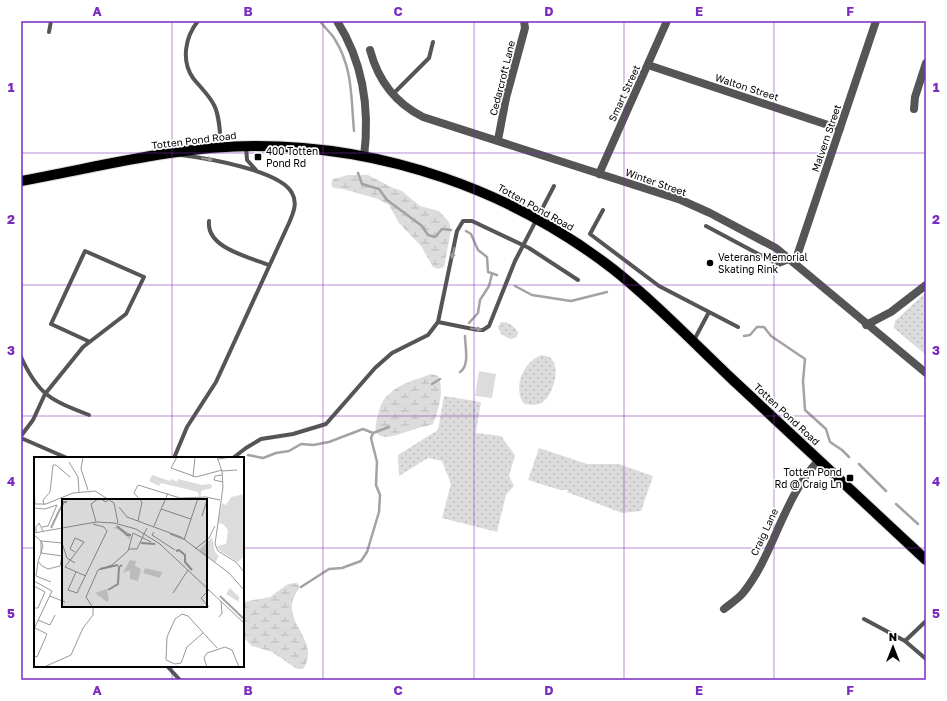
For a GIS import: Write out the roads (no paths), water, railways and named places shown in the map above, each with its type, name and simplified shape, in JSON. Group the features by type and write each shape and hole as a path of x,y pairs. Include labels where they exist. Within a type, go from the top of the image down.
{"main road":[{"name":"Totten Pond Road","path":"21,182 168,154 221,147 246,146 307,149 364,157 416,170 462,184 493,196 537,219 580,245 615,271 926,560"}],"street":[{"path":"337,21 352,50 365,96 367,120 364,157"},
{"name":"Cedarcroft Lane","path":"498,140 506,98 525,28 524,21"},
{"name":"Smart Street","path":"599,174 667,21"},
{"name":"Malvern Street","path":"793,261 840,129 876,21"},
{"name":"Winter Street","path":"370,50 374,66 383,82 392,94 408,110 423,117 498,140 558,162 681,200 770,244 793,261 866,325 926,373"},
{"path":"914,109 915,97 926,63"},
{"name":"Walton Street","path":"648,65 840,129"},
{"path":"866,325 891,312 926,285"},
{"name":"Craig Lane","path":"724,609 742,595 752,580 793,494 809,470 819,460"}],"lane":[{"path":"49,32 51,21"},
{"path":"198,21 190,32 187,40 187,65 190,73 211,99 216,108 221,147"},
{"path":"392,94 429,58 433,42"},
{"path":"246,146 249,163 259,173"},
{"path":"168,154 220,161 259,173 289,189 295,201 292,216 216,382 187,427 174,457"},
{"path":"438,322 478,330 487,327 523,245 554,186"},
{"path":"603,210 590,234 639,269 656,284 738,327"},
{"path":"234,457 261,439 293,434 326,424 375,368 392,353 428,335 438,322 457,231 462,222 468,220 523,245 578,280"},
{"path":"209,221 209,231 217,243 269,265"},
{"path":"706,226 779,265 793,261"},
{"path":"64,457 21,437 33,420 44,394 88,341 125,315 144,277 85,251 51,324 88,341"},
{"path":"693,342 709,312"},
{"path":"21,357 44,394 63,405 89,415"},
{"path":"864,619 905,641 926,659"},
{"path":"905,641 926,621"},
{"path":"168,667 180,680"}],"waterway":[{"path":"320,21 334,38 345,60 350,83 354,131"},
{"path":"358,173 362,184 379,189 387,200 422,226 428,235 435,237 442,229 451,230"},
{"path":"466,231 471,234 478,250 487,257 488,272 497,275"},
{"path":"469,323 478,313 480,300 489,286 492,274"},
{"path":"515,286 532,295 571,301 607,292"},
{"path":"744,336 750,335 757,327 764,327 771,336 805,359 803,381 805,410 826,429 830,442 849,457"},
{"path":"460,372 466,361 465,336"},
{"path":"432,384 440,379"},
{"path":"301,587 329,569 342,568 361,561 367,552 379,512 380,495 376,485 377,462 371,438 373,433 389,427"},
{"path":"248,455 263,458 276,453 289,451 301,444 313,445 329,442 363,429 373,433"},
{"path":"859,464 886,491"},
{"path":"896,504 918,524"}],"place":[{"name":"400 Totten Pond Rd","path":"258,157"},
{"name":"Veterans Memorial Skating Rink","path":"710,263"},
{"name":"Totten Pond Rd @ Craig Ln","path":"850,478"}]}
